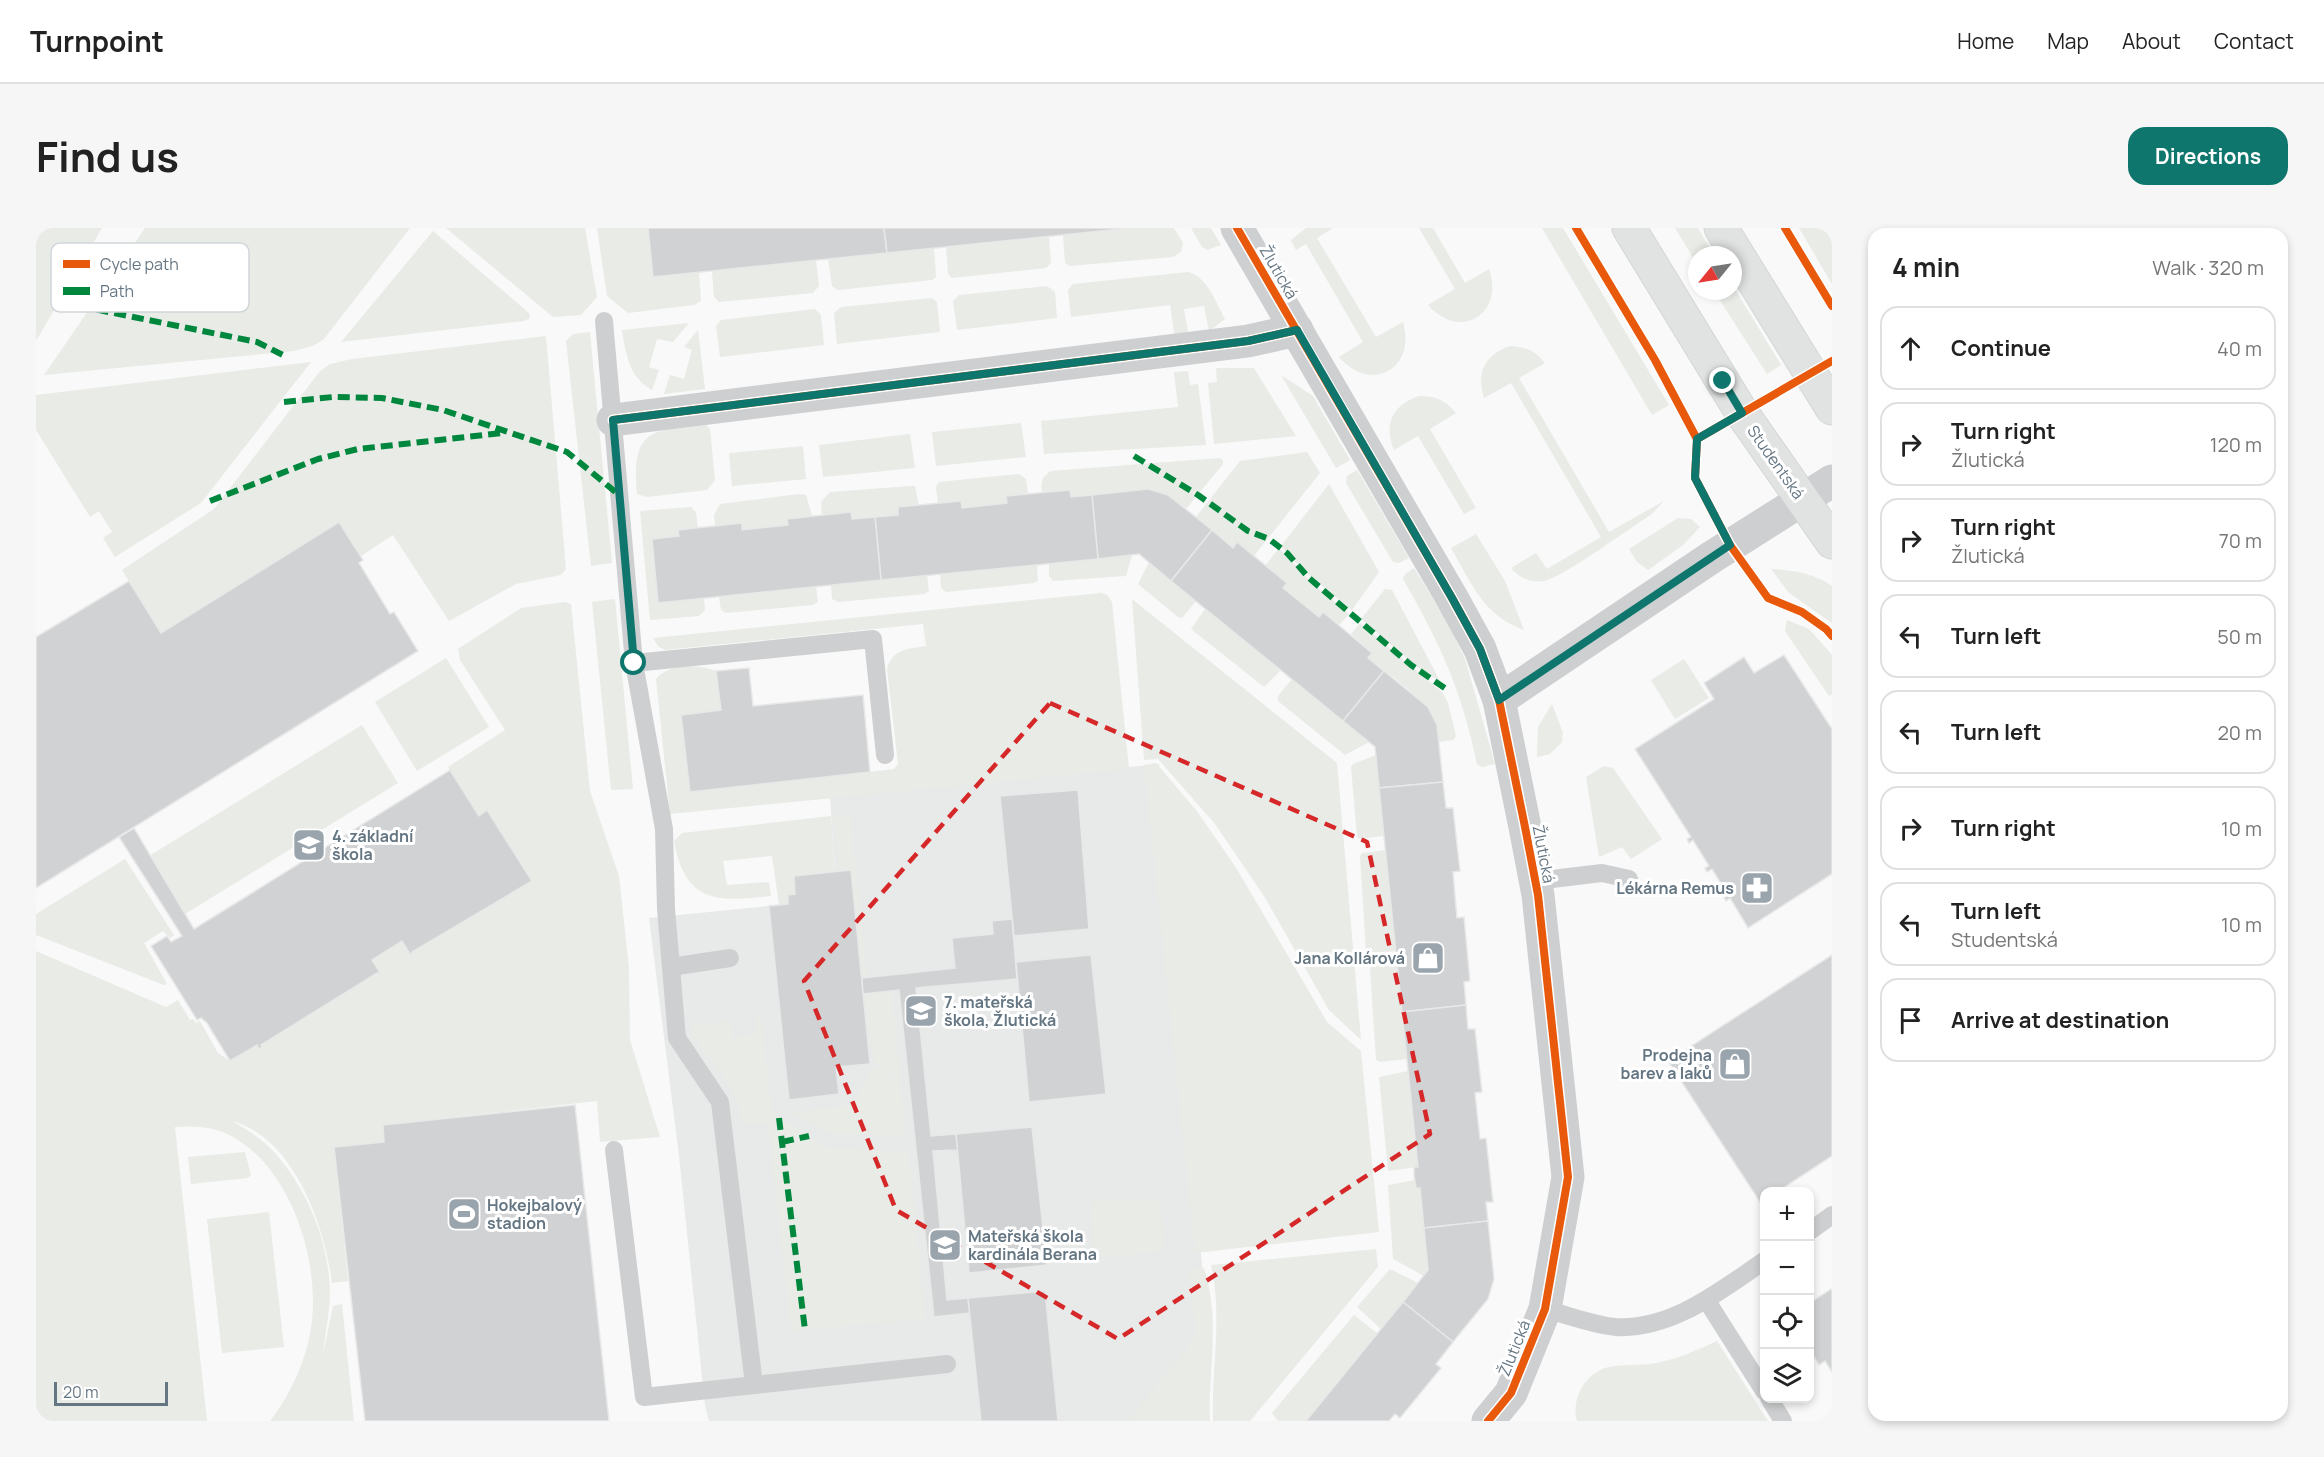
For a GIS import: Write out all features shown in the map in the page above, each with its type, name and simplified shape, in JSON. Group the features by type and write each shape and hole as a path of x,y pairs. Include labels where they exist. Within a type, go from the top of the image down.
{"main road":[{"name":"Studentská","path":"1629,228 1742,413 1832,542"},
{"path":"1721,228 1832,408"}],"street":[{"name":"Žlutická","path":"1237,228 1463,618 1480,649 1499,700 1535,881 1568,1177 1545,1309 1511,1393 1488,1421"},
{"path":"613,420 1238,343 1297,330"},
{"path":"1499,700 1832,481"}],"lane":[{"path":"604,321 634,663 664,829 677,1038 720,1102 754,1385"},
{"path":"634,663 873,639 885,755"},
{"path":"1535,881 1602,873 1629,879"},
{"path":"671,967 730,958"},
{"path":"614,1150 644,1397 947,1364"},
{"path":"1814,1227 1832,1215"},
{"path":"1545,1309 1615,1327 1641,1325 1675,1315 1707,1300 1760,1264"},
{"path":"1707,1300 1760,1385"},
{"path":"1772,1403 1784,1421"}],"highlighted area":[{"path":"1050,703 1367,842 1430,1134 1118,1339 896,1210 804,981"}],"shaded area":[{"path":"36,228 102,228 93,243 51,243 51,312 53,312 36,341"},
{"path":"145,228 410,228 324,339 313,346 294,351 44,375 87,312 249,312 249,243 135,243"},
{"path":"446,228 585,228 597,297 581,315 553,317"},
{"path":"597,228 648,228 653,276 699,272 701,301 694,305 628,313 607,296"},
{"path":"1120,228 1174,228 1183,243 1181,252 1173,257 1070,266 1065,263 1063,235"},
{"path":"1191,228 1211,228 1221,245 1207,250 1202,247"},
{"path":"1306,228 1333,228 1317,238 1376,337 1403,322 1406,339 1403,352 1397,363 1388,371 1377,375 1364,374 1351,368 1339,357 1363,342 1306,244 1296,250 1291,240"},
{"path":"1419,228 1433,228 1465,283 1489,269 1492,285 1491,299 1485,310 1476,318 1465,322 1453,321 1440,316 1428,305 1455,289"},
{"path":"1542,228 1563,228 1669,405 1652,415"},
{"path":"1675,228 1698,228 1709,246 1688,246 1688,249"},
{"path":"1799,228 1832,228 1832,284"},
{"path":"433,231 529,313 530,318 524,321 341,342"},
{"path":"1049,237 1051,263 1046,268 952,278 948,274 946,247"},
{"path":"934,248 936,277 932,280 838,290 832,286 828,259"},
{"path":"816,260 819,286 813,293 719,302 714,297 712,271"},
{"path":"1188,272 1206,284 1225,319 1209,331 1204,306 1184,309 1189,337 1175,340 1170,305 1071,317 1068,290 1073,284"},
{"path":"1047,286 1055,292 1057,318 957,330 953,301 959,295"},
{"path":"932,298 937,302 940,332 837,344 834,313 841,307"},
{"path":"1720,300 1742,300 1781,365 1767,374"},
{"path":"815,309 821,315 824,345 720,357 716,326 721,320"},
{"path":"689,323 673,342 657,339 649,367 659,370 652,390 644,385 633,372 627,357 622,330"},
{"path":"698,330 705,389 664,394 670,375 684,379 692,350 684,347"},
{"path":"590,332 612,563 591,566 566,341 573,334"},
{"path":"546,336 566,569 561,575 516,584 449,621 393,535 361,556 339,522 161,633 122,570 214,509 320,371 330,364 352,359"},
{"path":"1510,346 1529,350 1545,363 1519,378 1609,532 1664,501 1652,514 1598,551 1554,578 1544,581 1526,579 1511,568 1536,553 1547,569 1601,537 1511,383 1484,398 1481,380 1485,366 1494,354"},
{"path":"311,362 201,503 115,557 103,538 112,532 99,511 90,517 36,430 36,395"},
{"path":"1216,368 1254,368 1296,436 1214,444 1208,383 1217,382"},
{"path":"1188,371 1190,385 1198,384 1206,445 1044,454 1041,421 1178,407 1174,372"},
{"path":"1281,375 1313,396 1350,460 1336,468"},
{"path":"1419,396 1440,400 1456,413 1430,429 1476,508 1464,514 1418,436 1394,450 1390,432 1393,417 1403,405"},
{"path":"1021,423 1026,457 936,466 932,432"},
{"path":"705,424 710,429 715,480 707,490 647,497 637,494 638,457 641,446 648,438 657,432"},
{"path":"910,434 915,468 823,477 819,445"},
{"path":"803,446 806,479 732,486 729,453"},
{"path":"1307,452 1320,473 1254,556 1237,543 1233,548 1196,517 1240,461"},
{"path":"1219,458 1223,460 1223,464 1186,509 1168,495 1148,489 1071,497 1042,493 1042,480 1051,471"},
{"path":"1357,470 1409,558 1399,563 1393,562 1346,483 1347,476"},
{"path":"1019,474 1026,479 1028,494 1007,496 1007,503 962,508 961,501 938,504 936,487 939,482"},
{"path":"1329,484 1379,572 1352,610 1303,570 1281,546"},
{"path":"915,486 919,505 898,507 898,515 852,519 851,512 822,515 821,502 830,492"},
{"path":"806,495 812,516 787,519 788,525 742,530 742,523 715,526 714,515 720,504"},
{"path":"691,507 696,512 698,528 678,530 704,598 705,610 699,616 650,620 640,511"},
{"path":"1678,518 1691,519 1700,527 1683,545 1648,570 1637,562 1629,549"},
{"path":"1476,534 1505,581 1524,630 1510,624 1488,607 1451,548"},
{"path":"1279,548 1309,580 1349,614 1339,625 1323,612 1319,617 1283,588 1287,583 1265,566"},
{"path":"1132,555 1126,576 1053,581 1049,576 1049,563"},
{"path":"1149,562 1196,601 1182,618 1138,584"},
{"path":"1037,564 1038,581 1034,583 946,592 941,588 940,574"},
{"path":"1414,568 1449,625 1465,659 1495,764 1482,767 1477,764 1457,690 1439,646 1403,579 1405,574"},
{"path":"1771,569 1803,573 1832,586 1832,623 1789,593"},
{"path":"927,575 929,591 925,594 838,602 832,599 831,585"},
{"path":"816,587 818,602 813,605 726,613 721,610 719,597"},
{"path":"1385,589 1392,590 1441,683 1415,665 1361,619"},
{"path":"1101,593 1107,595 1112,602 1129,769 670,814 656,679 661,674 684,666 716,671 721,710 681,715 690,792 894,769 898,764 887,669 897,653 926,646 923,624 665,650 658,646 653,638"},
{"path":"615,599 633,789 611,790 592,602"},
{"path":"1132,599 1337,763 1361,1040 1329,1010 1264,896 1215,824 1158,759 1144,760"},
{"path":"564,602 571,604 590,791 619,876 629,968 630,1040 660,1137 600,1142 597,1101 383,1125 384,1142 334,1148 348,1281 332,1283 322,1236 303,1187 273,1145 254,1131 232,1121 260,1139 275,1153 298,1185 315,1220 322,1239 329,1277 330,1296 323,1355 333,1306 342,1304 354,1421 270,1421 298,1374 310,1334 313,1295 304,1239 281,1185 264,1162 244,1144 214,1129 175,1127 207,1421 36,1421 36,951 166,1007 178,1000 190,1020 193,1019 196,1023 200,1021 218,1053 230,1061 377,973 381,974 372,960 402,941 411,955 412,952 531,882 487,810 479,816 448,767 505,730 460,660 458,649 521,608"},
{"path":"1205,609 1281,670 1264,687 1191,629"},
{"path":"1787,620 1809,629 1832,655 1832,694 1829,696 1785,631"},
{"path":"1360,623 1443,693 1448,703 1456,736 1453,740 1439,742 1436,728 1422,704 1402,684 1368,658 1372,653 1351,634"},
{"path":"446,658 489,727 417,771 375,702"},
{"path":"1684,659 1709,698 1675,719 1651,680"},
{"path":"1292,679 1369,742 1345,755 1278,701 1278,696"},
{"path":"1552,704 1563,733 1562,742 1550,754 1537,757 1538,727"},
{"path":"362,725 398,783 185,914 149,856"},
{"path":"1376,755 1384,836 1359,839 1351,767 1353,764"},
{"path":"1156,763 1196,810 1235,866 1327,1022 1361,1051 1379,1232 1195,1253 1144,765"},
{"path":"1159,764 1208,1335 1141,1421 709,1421 705,1406 679,1156 649,918 788,904 788,895 795,894 794,876 835,871 830,797"},
{"path":"1604,766 1613,768 1662,839 1631,859 1622,847 1599,857 1586,777"},
{"path":"850,815 867,977 862,978 851,870 839,871 833,817"},
{"path":"831,816 835,871 794,876 795,894 788,895 788,904 779,905 772,856 723,861 727,885 769,882 771,896 720,898 696,888 686,877 679,862 674,841 682,833"},
{"path":"1385,850 1396,951 1369,953 1366,952 1360,856 1362,853"},
{"path":"125,859 174,935 170,938 163,931 144,943 167,984 164,985 36,935 36,914"},
{"path":"1397,963 1407,1059 1380,1062 1376,1060 1370,969 1373,965"},
{"path":"892,991 900,1080 874,1062 863,994"},
{"path":"761,1017 772,1113 827,1147 909,1153 925,1319 791,1331 768,1123 741,1124 730,1087 692,1035 691,1026 729,1021 732,1038 757,1034 755,1018"},
{"path":"875,1065 900,1082 906,1132 903,1135 832,1134 791,1113 850,1105"},
{"path":"1408,1071 1418,1167 1388,1171 1379,1077"},
{"path":"245,1152 251,1175 248,1178 191,1184 188,1157"},
{"path":"1415,1180 1420,1188 1428,1270 1424,1276 1393,1259 1388,1185"},
{"path":"1160,1198 1164,1251 1095,1259 1090,1202"},
{"path":"269,1212 284,1347 222,1353 207,1219"},
{"path":"1376,1249 1378,1267 1250,1421 1213,1421 1216,1304 1211,1265"},
{"path":"1204,1268 1209,1288 1213,1326 1210,1421 1127,1421 1196,1337 1189,1269"},
{"path":"1390,1269 1418,1283 1381,1329 1357,1307"},
{"path":"1354,1315 1377,1333 1306,1421 1278,1421 1272,1413"},
{"path":"1717,1341 1768,1421 1577,1421 1578,1395 1587,1381 1600,1370 1615,1366 1664,1361"}],"building":[{"path":"648,228 884,228 887,253 653,277"},
{"path":"884,228 1120,228 1120,229 887,253"},
{"path":"1148,489 1168,495 1212,530 1171,581 1139,554 1098,559 1092,495"},
{"path":"1070,490 1071,497 1092,495 1098,559 881,580 875,517 898,515 898,507 961,501 962,508 1007,503 1006,496"},
{"path":"851,512 852,519 875,517 881,580 658,603 652,539 679,536 678,530 742,523 742,530 788,525 787,519"},
{"path":"339,522 363,560 359,563 390,614 394,612 418,651 36,888 36,637 129,581 161,633"},
{"path":"1212,530 1233,548 1237,542 1287,583 1283,588 1319,617 1323,612 1372,653 1368,658 1384,671 1343,721 1171,581"},
{"path":"1784,655 1832,729 1832,874 1748,928 1730,898 1726,901 1724,897 1728,895 1712,869 1707,872 1705,868 1709,866 1693,840 1689,843 1687,839 1691,837 1635,749 1714,699 1704,683 1744,657 1754,673"},
{"path":"749,668 753,706 863,695 870,772 690,792 681,715 721,710 716,671"},
{"path":"1384,671 1428,707 1437,725 1443,782 1379,788 1375,747 1343,721"},
{"path":"450,770 479,816 487,810 532,881 412,952 411,956 402,941 372,960 381,974 377,973 261,1045 259,1049 257,1045 230,1061 207,1023 201,1018 197,1020 151,946 167,936 171,942 182,936 119,837 134,828 194,929"},
{"path":"1443,782 1446,808 1453,808 1460,871 1453,872 1457,918 1464,917 1470,981 1464,982 1466,1005 1402,1012 1379,788"},
{"path":"1078,790 1089,929 1014,936 1000,796"},
{"path":"851,870 870,1064 836,1067 839,1094 789,1100 769,906 788,904 788,895 795,894 794,876"},
{"path":"1012,919 1017,979 916,988 931,1136 956,1134 958,1150 933,1151 947,1300 968,1298 970,1313 934,1317 899,990 863,994 862,978 955,968 952,938 993,934 992,921"},
{"path":"1091,955 1106,1094 1029,1102 1016,962"},
{"path":"1832,955 1832,1156 1785,1187 1760,1187 1760,1202 1668,1061"},
{"path":"1466,1005 1468,1029 1475,1029 1482,1092 1475,1093 1480,1139 1486,1138 1493,1202 1486,1202 1488,1221 1424,1228 1420,1188 1416,1188 1414,1175 1414,1167 1418,1167 1402,1012"},
{"name":"Hokejbalový stadion","path":"575,1105 609,1421 365,1421 334,1147 384,1142 383,1125"},
{"path":"1032,1127 1047,1265 969,1273 956,1134"},
{"path":"1488,1221 1494,1279 1488,1299 1453,1342 1403,1302 1428,1270 1424,1228"},
{"path":"1831,1289 1832,1372 1825,1361 1819,1365 1814,1357 1814,1300"},
{"path":"1045,1291 1058,1421 981,1421 968,1298"},
{"path":"1403,1302 1453,1342 1436,1364 1441,1368 1400,1418 1395,1414 1389,1421 1306,1421"}],"marked path":[{"path":"109,312 257,342 287,357"},
{"path":"284,402 333,397 382,398 443,410 567,452 618,494"},
{"path":"210,501 318,459 358,449 502,433"},
{"path":"1134,456 1198,495 1248,531 1269,539 1287,553 1309,578 1411,665 1449,691"},
{"path":"779,1118 805,1330"},
{"path":"782,1142 809,1136"}],"cycle path":[{"path":"1237,228 1452,598 1480,649 1499,700 1538,895 1568,1177 1545,1309 1511,1393 1488,1421"},
{"path":"1576,228 1655,360 1697,439 1695,478 1730,545 1768,598 1802,612 1832,636"},
{"path":"1785,228 1832,306"},
{"path":"613,420 1248,341 1297,330"},
{"path":"1697,439 1832,361"}],"place":[{"name":"4. základní škola","path":"309,845"},
{"name":"Lékárna Remus","path":"1757,888"},
{"name":"Jana Kollárová","path":"1428,958"},
{"name":"7. mateřská škola, Žlutická","path":"921,1011"},
{"name":"Prodejna barev a laků","path":"1735,1064"},
{"name":"Hokejbalový stadion","path":"464,1214"},
{"name":"Mateřská škola kardinála Berana","path":"945,1245"}],"route":[{"path":"634,663 613,420 1248,341 1297,330 1480,649 1499,700 1730,545 1695,478 1697,439 1742,413 1723,381"}]}
